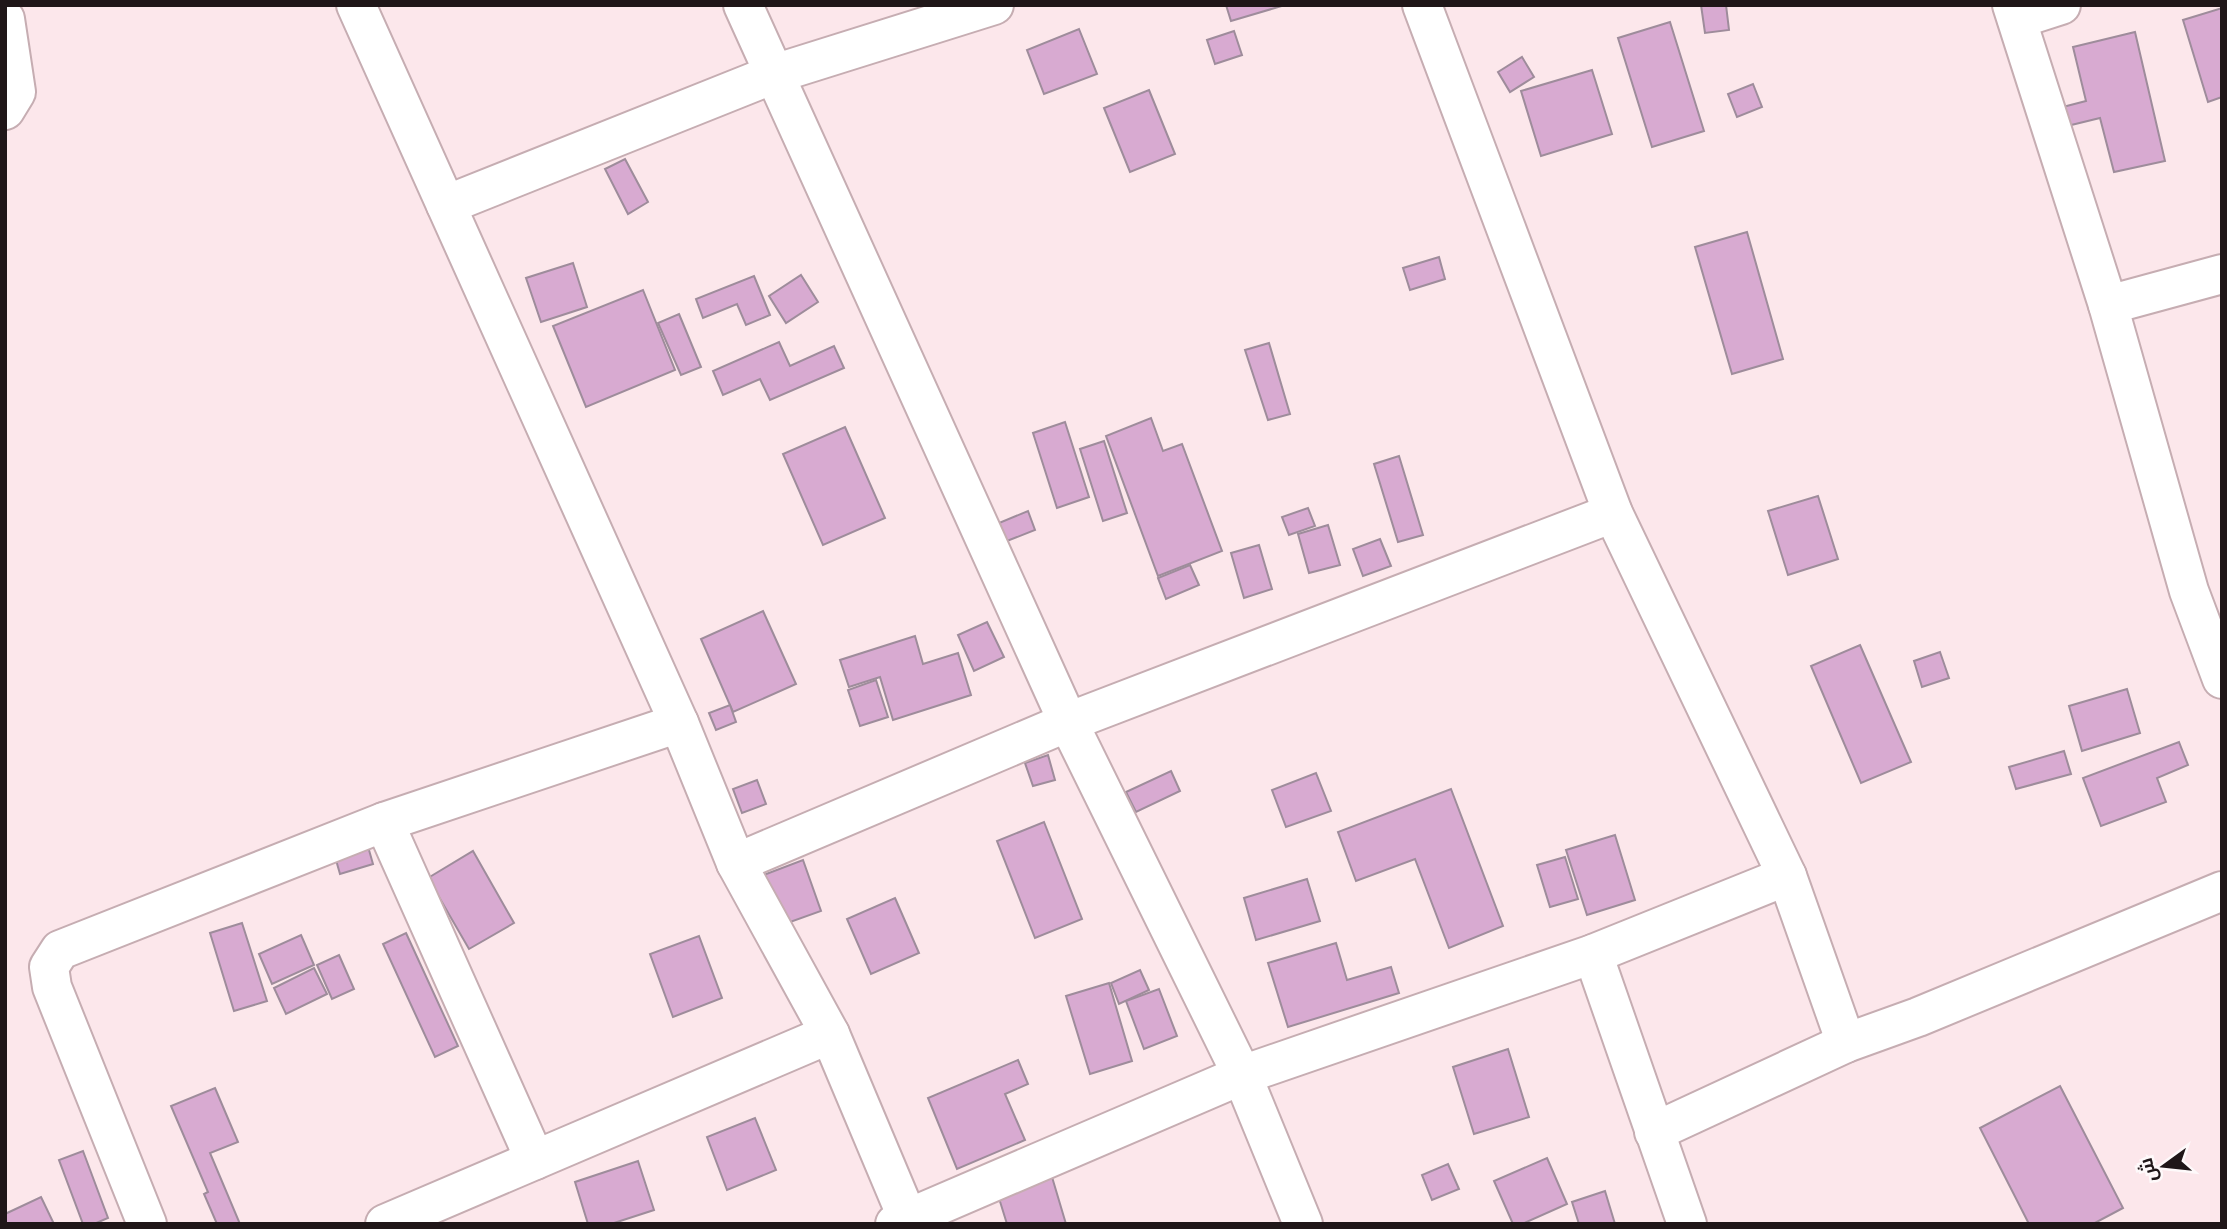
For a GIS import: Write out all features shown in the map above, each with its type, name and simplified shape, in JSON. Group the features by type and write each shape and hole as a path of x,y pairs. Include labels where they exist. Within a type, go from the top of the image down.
{"street":[{"path":"356,5 679,723 736,863 830,1034 904,1222 1242,1075 1593,954 1787,876"},
{"path":"743,5 1068,722 1242,1075 1303,1224"},
{"path":"446,205 774,74 994,5"},
{"path":"1422,5 1613,513 1787,876 1846,1042"},
{"path":"2061,5 2014,12 2108,305 2189,591 2222,679"},
{"path":"5,19 16,92 5,110"},
{"path":"2108,305 2222,274"},
{"path":"736,863 1068,722 1613,513"},
{"path":"147,1224 52,987 49,967 61,950 384,822 679,723"},
{"path":"384,822 535,1160"},
{"path":"1654,1132 1846,1042 1918,1017 2222,891"},
{"path":"1593,954 1627,1044 1654,1132 1687,1224"},
{"path":"385,1224 830,1034"}],"building":[{"path":"1226,5 1285,5 1231,21"},
{"path":"1701,5 1726,5 1729,30 1705,33"},
{"path":"2222,8 2222,97 2208,102 2183,20"},
{"path":"1670,22 1704,131 1652,147 1618,38"},
{"path":"1079,29 1097,74 1044,94 1027,50"},
{"path":"1234,31 1242,55 1215,64 1207,40"},
{"path":"2135,32 2165,161 2114,172 2100,118 2059,128 2055,109 2086,101 2073,47"},
{"path":"1522,57 1534,77 1510,92 1498,72"},
{"path":"1592,70 1612,134 1541,156 1521,91"},
{"path":"1753,84 1762,107 1737,117 1728,94"},
{"path":"1149,90 1175,154 1130,172 1104,108"},
{"path":"625,159 648,202 628,214 605,169"},
{"path":"1747,232 1783,359 1732,374 1695,247"},
{"path":"1439,257 1445,279 1410,290 1403,268"},
{"path":"573,263 587,307 541,322 526,278"},
{"path":"801,275 818,302 786,323 769,296"},
{"path":"754,276 770,315 746,325 737,304 703,318 696,299"},
{"path":"643,290 675,370 586,407 553,326"},
{"path":"679,314 701,367 681,375 658,323"},
{"path":"779,342 790,366 834,346 844,368 770,400 760,379 723,395 713,371"},
{"path":"1269,343 1290,414 1268,420 1245,350"},
{"path":"1151,418 1163,451 1182,444 1222,551 1158,576 1106,436"},
{"path":"1065,422 1089,497 1057,508 1033,433"},
{"path":"845,427 885,518 823,545 783,454"},
{"path":"1104,441 1127,513 1103,521 1080,449"},
{"path":"1399,456 1423,535 1398,542 1374,464"},
{"path":"1818,496 1838,559 1788,575 1768,511"},
{"path":"1308,508 1315,526 1289,535 1282,517"},
{"path":"1028,511 1035,530 1007,541 999,523"},
{"path":"1328,525 1340,565 1309,573 1298,534"},
{"path":"1380,539 1391,566 1363,576 1353,549"},
{"path":"1259,545 1272,589 1244,598 1231,553"},
{"path":"1190,565 1199,585 1166,599 1158,578"},
{"path":"763,611 796,684 733,712 701,639"},
{"path":"987,622 1004,657 974,671 958,635"},
{"path":"915,636 923,664 958,653 971,695 893,720 880,677 849,687 840,660"},
{"path":"1860,645 1911,762 1861,783 1811,666"},
{"path":"1940,652 1949,678 1922,687 1914,661"},
{"path":"876,680 888,717 860,726 848,690"},
{"path":"2127,689 2140,733 2082,751 2069,706"},
{"path":"730,705 736,722 716,730 709,713"},
{"path":"2179,742 2188,765 2157,778 2166,802 2101,826 2083,778"},
{"path":"2064,751 2071,774 2016,789 2009,767"},
{"path":"1048,755 1055,780 1033,786 1025,763"},
{"path":"1171,771 1180,791 1136,812 1126,792"},
{"path":"1316,773 1331,811 1286,827 1272,790"},
{"path":"757,780 766,804 742,813 733,789"},
{"path":"1451,789 1503,926 1449,948 1415,859 1356,881 1338,832"},
{"path":"1044,822 1082,919 1035,938 997,841"},
{"path":"1615,835 1635,900 1587,915 1566,850"},
{"path":"365,836 373,864 340,874 332,846"},
{"path":"473,851 514,923 469,949 428,878"},
{"path":"1565,857 1578,899 1550,907 1537,865"},
{"path":"803,860 821,911 779,926 761,876"},
{"path":"1307,879 1320,921 1256,940 1244,898"},
{"path":"895,898 919,953 871,974 847,919"},
{"path":"242,923 267,1001 234,1011 210,933"},
{"path":"406,933 458,1046 435,1057 383,944"},
{"path":"301,935 314,965 272,984 259,954"},
{"path":"699,936 722,998 673,1017 650,954"},
{"path":"1336,943 1347,980 1391,967 1399,993 1288,1027 1268,963"},
{"path":"339,955 354,989 332,999 317,965"},
{"path":"314,968 327,994 286,1014 274,988"},
{"path":"1140,970 1149,990 1119,1004 1111,983"},
{"path":"1109,983 1132,1061 1090,1074 1066,996"},
{"path":"1159,989 1177,1036 1144,1049 1126,1001"},
{"path":"1508,1049 1529,1117 1474,1134 1453,1067"},
{"path":"1018,1060 1028,1084 1005,1094 1025,1140 957,1169 928,1098"},
{"path":"2060,1086 2123,1208 2093,1224 2029,1224 1980,1128"},
{"path":"215,1088 238,1142 210,1153 240,1224 217,1224 204,1194 208,1192 171,1106"},
{"path":"755,1118 776,1170 727,1190 707,1137"},
{"path":"83,1151 108,1218 94,1224 83,1224 59,1160"},
{"path":"1547,1158 1567,1204 1522,1224 1513,1224 1494,1181"},
{"path":"638,1161 654,1210 611,1224 588,1224 575,1182"},
{"path":"1448,1164 1459,1189 1432,1200 1422,1175"},
{"path":"1052,1177 1066,1224 1007,1224 998,1195"},
{"path":"1605,1191 1615,1224 1579,1224 1572,1202"},
{"path":"41,1197 54,1224 5,1224 5,1214"}]}
